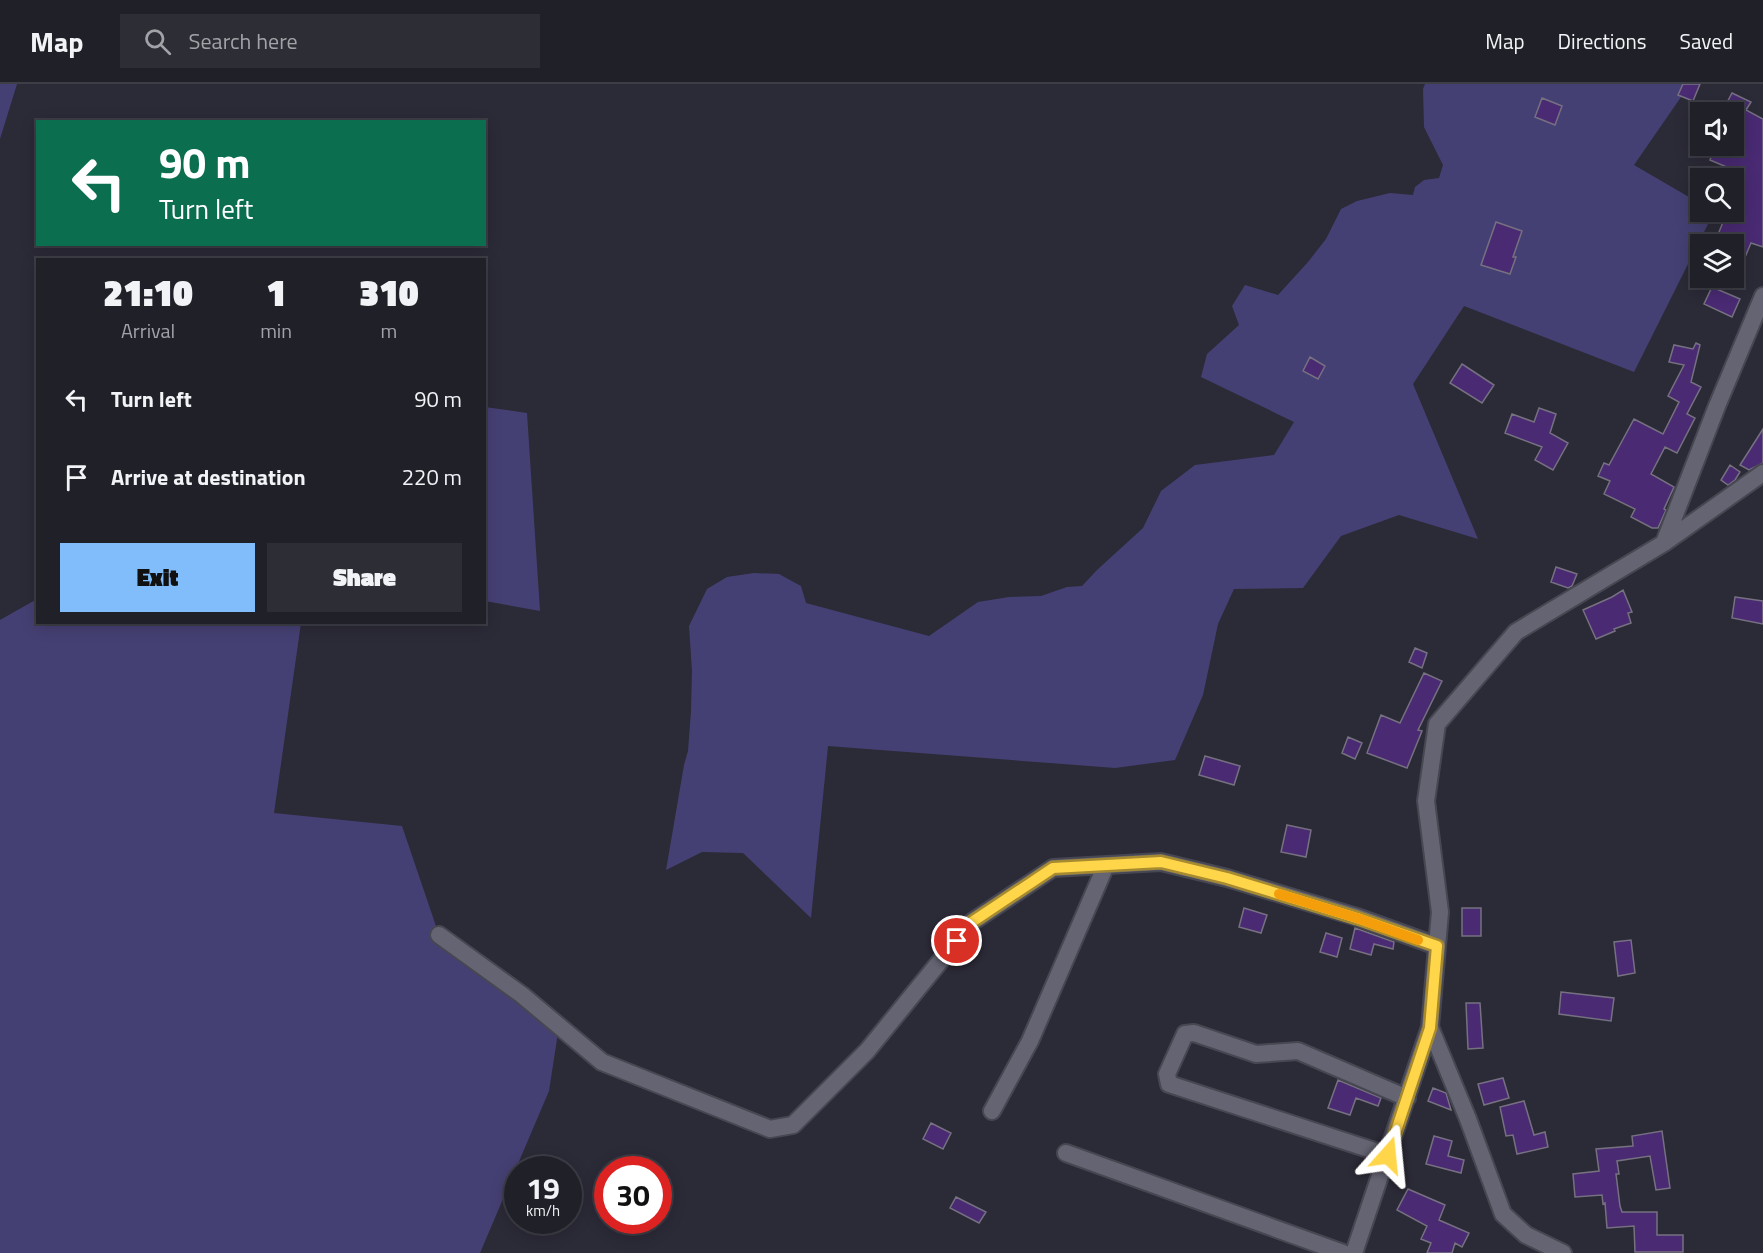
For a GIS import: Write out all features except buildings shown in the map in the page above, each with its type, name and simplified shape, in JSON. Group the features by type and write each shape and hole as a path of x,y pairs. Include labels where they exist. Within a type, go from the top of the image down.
{"street":[{"path":"1664,543 1763,296"},
{"path":"1354,1253 1430,1028 1440,912 1426,801 1437,724 1516,632 1664,543 1763,472"},
{"path":"439,935 522,994 602,1062 770,1129 793,1125 867,1051 972,922 1053,868 1161,862 1227,878 1357,918 1437,946"},
{"path":"992,1111 1030,1041 1106,865"},
{"path":"1430,1028 1468,1119 1503,1214 1526,1235 1563,1253"},
{"path":"1388,1155 1169,1084 1167,1074 1185,1034 1194,1033 1256,1054 1298,1051 1407,1098"},
{"path":"1066,1153 1343,1253"}],"shaded area":[{"path":"0,84 17,84 0,139"},
{"path":"1425,84 1690,84 1634,165 1690,198 1690,222 1709,222 1703,234 1690,234 1690,260 1634,372 1464,306 1413,384 1478,539 1399,515 1341,536 1303,588 1234,589 1218,624 1203,695 1175,760 1115,768 828,746 811,918 743,853 702,852 666,870 688,751 692,671 689,626 707,589 727,577 754,573 779,574 801,586 806,603 929,636 978,602 1009,597 1041,596 1067,587 1082,586 1143,528 1161,491 1195,465 1274,455 1294,422 1201,377 1207,354 1239,325 1232,306 1245,285 1278,295 1326,239 1341,209 1357,201 1390,193 1413,195 1415,187 1424,180 1439,178 1443,165 1424,127 1423,89"},
{"path":"486,407 527,413 540,611 486,601"},
{"path":"36,600 36,624 301,624 274,813 402,826 439,935 559,1026 549,1091 521,1156 504,1156 504,1197 480,1253 0,1253 0,620"}],"slow traffic":[{"path":"1279,894 1418,940"}],"route":[{"path":"957,941 972,922 1053,868 1161,862 1227,878 1357,918 1437,946 1430,1028 1388,1155"}]}
